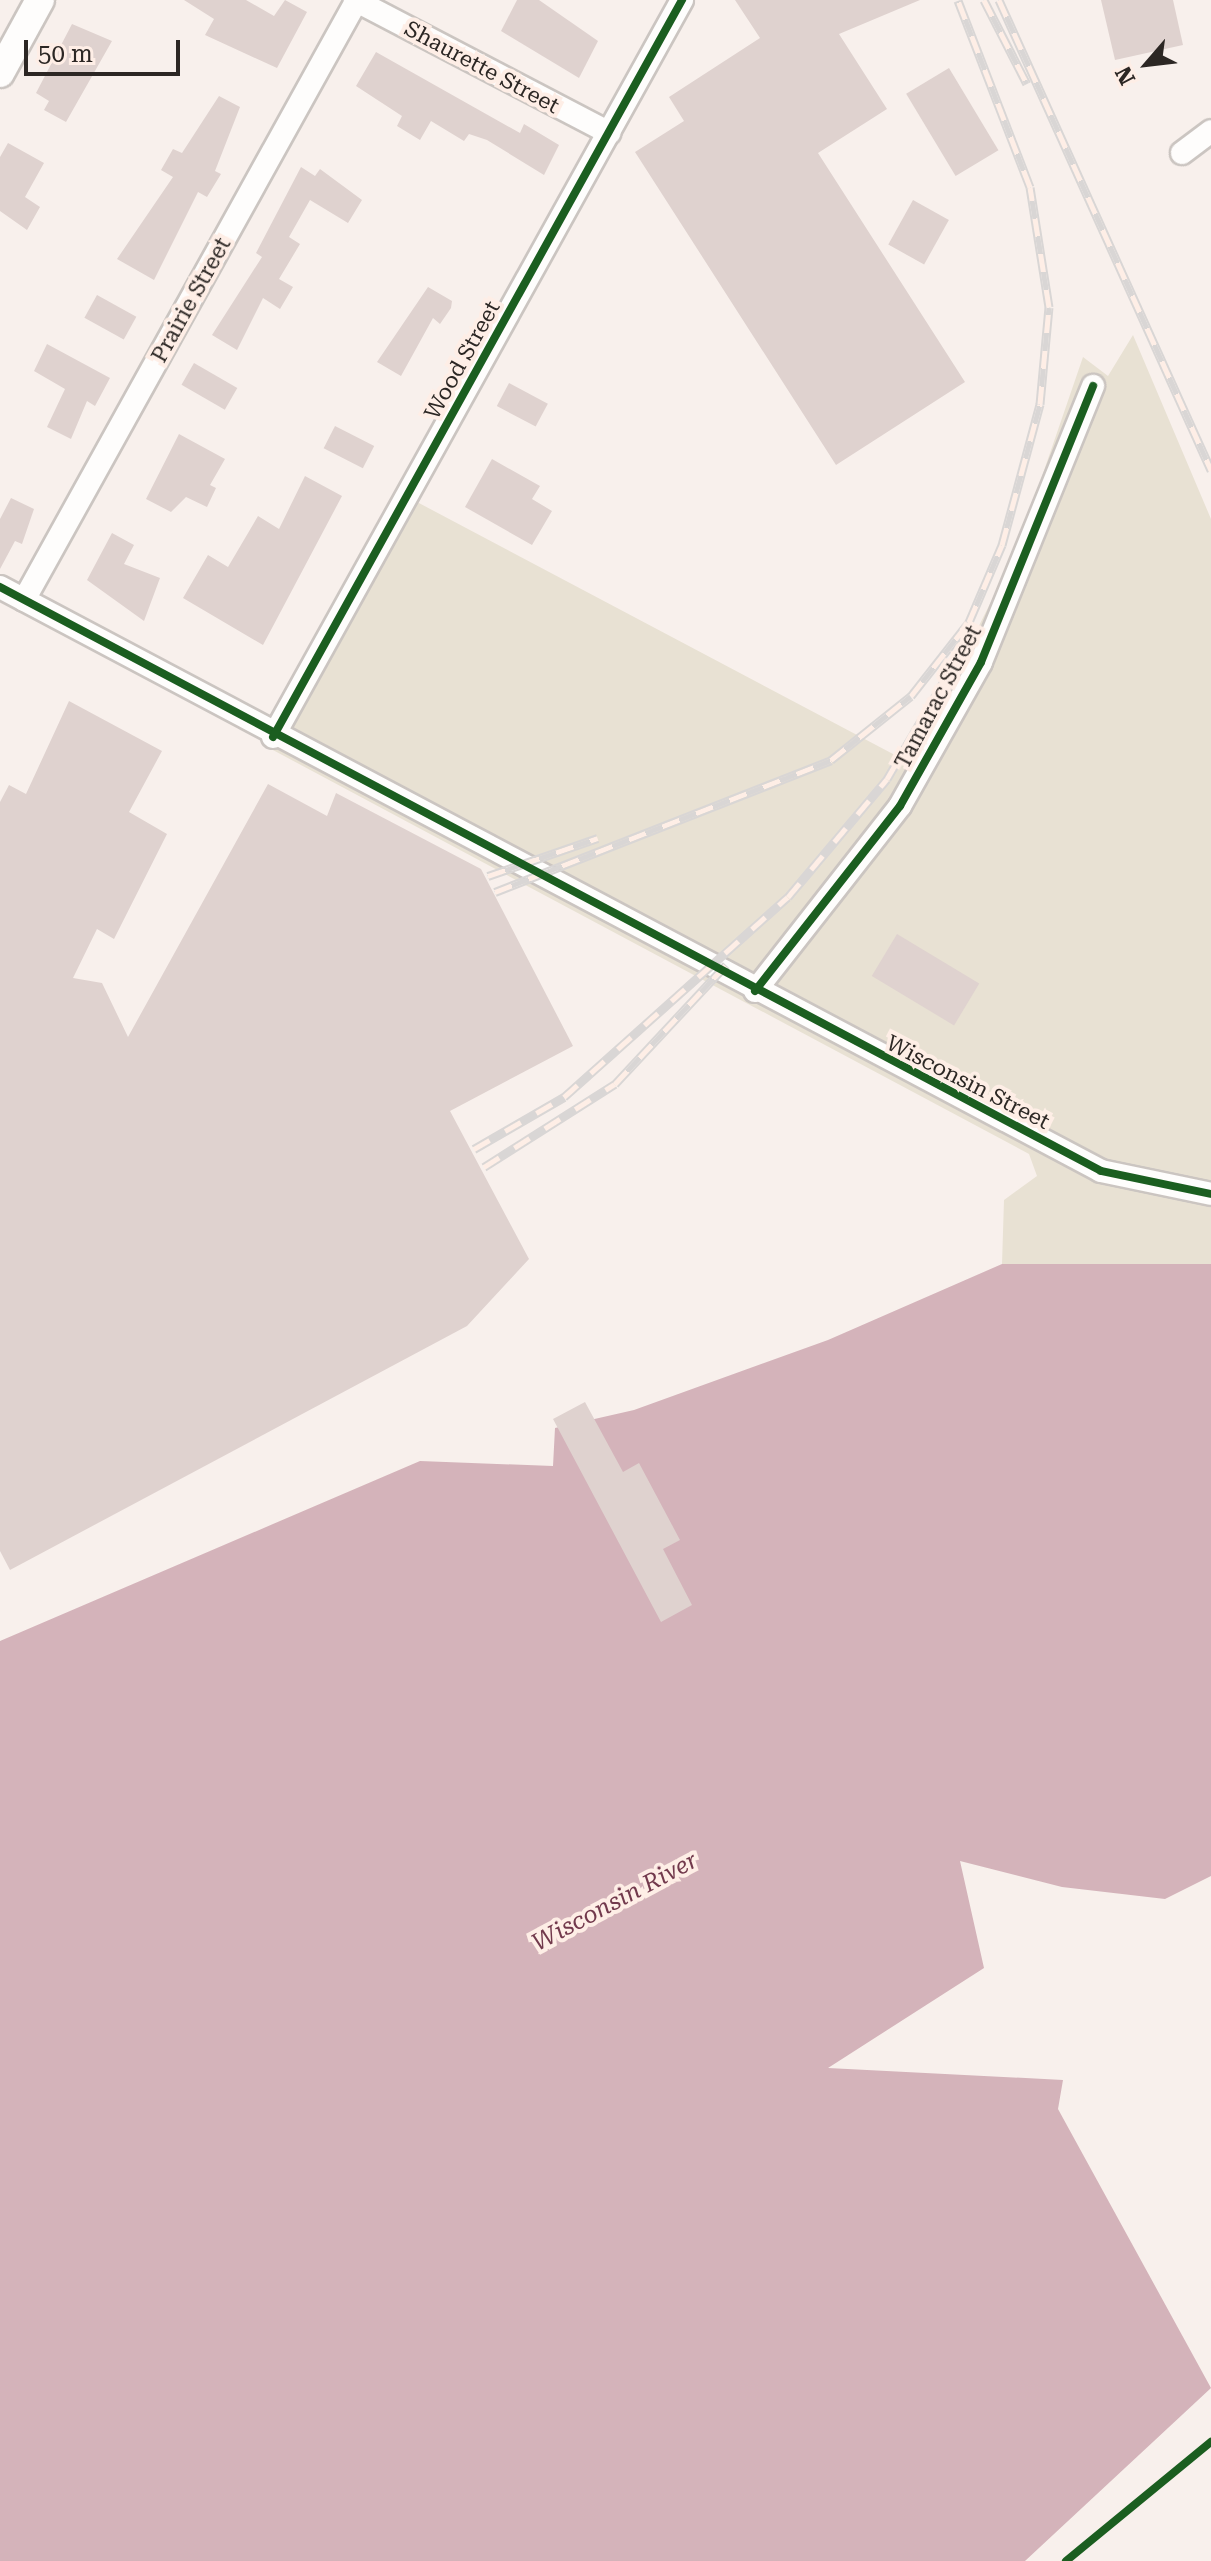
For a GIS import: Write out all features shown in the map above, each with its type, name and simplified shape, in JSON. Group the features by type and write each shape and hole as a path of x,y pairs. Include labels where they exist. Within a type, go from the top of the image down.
{"street":[{"path":"0,73 40,0"},
{"name":"Shaurette Street","path":"356,0 609,133"},
{"name":"Prairie Street","path":"24,600 356,0"},
{"name":"Wood Street","path":"273,737 682,0"},
{"path":"1182,153 1211,131"},
{"name":"Tamarac Street","path":"755,991 900,806 966,688 1093,386"},
{"name":"Wisconsin Street","path":"0,587 273,737 1101,1171 1211,1194"}],"shaded area":[{"path":"1133,335 1211,519 1211,1264 1002,1264 1004,1200 1037,1176 1029,1154 271,749 417,502 910,763 1016,552 1083,357 1108,376"}],"water":[{"name":"Wisconsin River","path":"1002,1264 1211,1264 1211,1876 1165,1899 1062,1887 960,1861 984,1968 828,2068 1063,2080 1058,2109 1211,2388 1025,2561 0,2561 0,1641 420,1461 553,1466 555,1428 634,1410 828,1340"}],"building":[{"path":"184,0 246,0 274,16 285,0 307,12 277,68 205,35 214,19"},
{"path":"517,0 539,0 598,41 579,78 501,31"},
{"path":"735,0 920,0 839,34 887,109 818,153 965,382 836,465 635,152 684,121 669,97 760,38"},
{"path":"1101,0 1173,0 1183,45 1115,60"},
{"path":"72,24 112,41 66,122 44,110 49,101 36,93"},
{"path":"376,52 520,133 524,124 559,145 544,175 487,140 469,134 464,141 431,121 420,140 397,126 402,116 356,86"},
{"path":"949,68 998,150 956,176 906,94"},
{"path":"219,96 240,107 215,171 221,174 207,197 198,192 154,280 117,259 173,177 161,170 173,149 182,153"},
{"path":"8,143 44,163 25,197 40,207 27,230 0,211 0,157"},
{"path":"301,167 315,176 320,169 362,200 348,223 310,200 289,237 300,244 279,279 293,287 280,309 263,298 237,350 212,335 262,257 256,253"},
{"path":"913,200 949,220 924,264 888,245"},
{"path":"428,287 452,301 451,308 440,324 433,318 401,376 377,362"},
{"path":"97,295 136,317 124,340 84,318"},
{"path":"47,344 110,378 95,406 87,401 71,439 47,427 65,389 34,371"},
{"path":"194,363 237,388 225,410 182,385"},
{"path":"509,383 548,404 536,427 497,406"},
{"path":"335,426 374,446 363,468 324,448"},
{"path":"179,434 225,459 210,485 216,488 207,507 186,497 171,512 146,499"},
{"path":"492,459 540,486 532,499 552,511 532,545 465,507"},
{"path":"305,476 342,496 263,645 183,598 208,555 228,567 258,516 279,529"},
{"path":"11,498 34,509 22,544 15,541 0,569 0,519"},
{"path":"112,533 134,545 124,564 160,578 144,621 87,580"},
{"path":"69,701 162,751 129,812 167,834 114,939 97,929 73,978 102,983 128,1037 268,784 327,816 336,793 481,869 573,1046 450,1111 529,1259 467,1326 10,1570 0,1551 0,802 9,785 26,794"},
{"path":"897,934 979,983 954,1025 872,976"},
{"path":"585,1402 623,1472 639,1463 680,1540 663,1549 692,1605 661,1622 553,1419"}],"railway":[{"path":"495,892 831,760 911,696 969,622 1002,545 1040,404 1049,307 1030,187 958,0"},
{"path":"984,0 1027,84"},
{"path":"999,0 1211,470"},
{"path":"474,1149 564,1097 788,897 887,779 966,643"},
{"path":"488,876 598,838"},
{"path":"484,1167 615,1084 726,965"}],"cycle path":[{"path":"273,737 682,0"},
{"path":"755,991 900,806 981,662 1093,386"},
{"path":"0,587 1101,1171 1211,1194"},
{"path":"1066,2561 1211,2442"}]}
